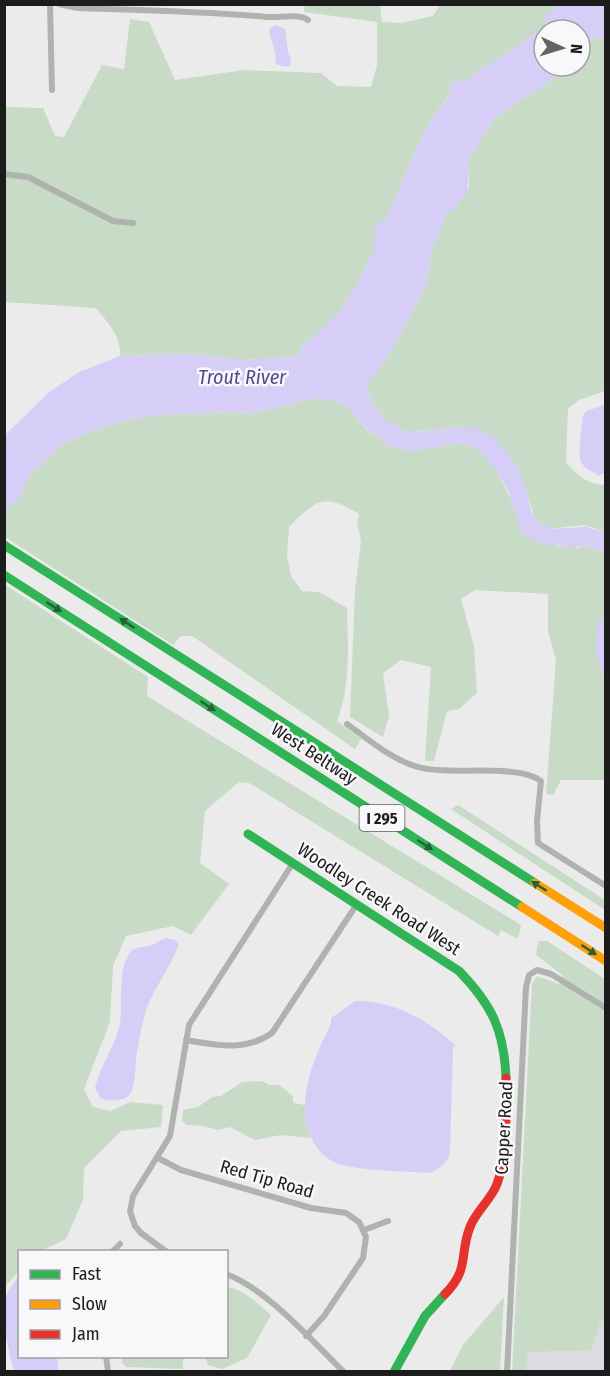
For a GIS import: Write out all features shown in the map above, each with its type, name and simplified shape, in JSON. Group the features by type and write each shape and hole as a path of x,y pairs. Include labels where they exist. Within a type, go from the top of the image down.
{"main road":[{"name":"West Beltway","path":"4,544 606,928"},
{"name":"West Beltway","path":"4,575 606,961"},
{"name":"Woodley Creek Road West","path":"248,834 459,971 485,1000 499,1027 506,1054 507,1080 501,1172 492,1195 471,1224 461,1273 449,1291 426,1314 404,1358 394,1371"}],"street":[{"path":"50,4 52,90"},
{"path":"59,4 77,8 221,12 277,18 303,17 308,20"},
{"path":"4,174 28,177 113,221 133,223"},
{"path":"347,724 377,745 416,767 534,776 541,782 538,802 538,843 606,886"},
{"path":"166,1250 141,1233 132,1219 130,1211 133,1196 166,1144 172,1127 189,1025 293,863"},
{"path":"186,1040 227,1047 272,1033 357,904"},
{"name":"Capper Road","path":"507,1371 526,987 529,975 537,970 551,974 606,1008"},
{"name":"Red Tip Road","path":"158,1158 181,1170 289,1202 346,1213 359,1222 364,1230"},
{"path":"306,1336 324,1316 363,1258 366,1245 364,1230 388,1221"},
{"path":"113,1250 120,1244"},
{"path":"228,1275 265,1296 344,1371"}],"shaded area":[{"path":"601,1320 605,1320 605,1371 526,1372 528,1352 591,1351"}],"green space":[{"path":"305,5 380,5 382,22 401,23 433,16 440,5 560,5 545,18 532,18 532,36 461,86 462,77 451,85 449,95 429,123 414,154 386,220 376,252 371,255 359,282 339,312 301,348 296,357 242,360 192,354 120,356 116,336 96,308 5,302 5,107 43,108 55,136 64,137 102,65 124,69 130,19 149,22 175,80 244,70 321,73 337,86 371,87 377,65 377,22 304,12"},
{"path":"605,35 605,391 579,400 568,409 566,462 583,478 605,485 605,532 585,525 548,529 535,519 526,490 456,427 408,432 400,429 397,423 392,426 373,406 366,385 390,353 426,286 432,248 447,213 469,188 467,165 471,153 491,123 516,102 542,88 553,78 592,78 592,37 602,38"},
{"path":"317,398 334,401 348,407 368,431 392,447 414,451 457,443 473,446 485,456 493,469 496,469 515,508 519,527 530,537 557,546 574,545 576,548 585,546 605,552 605,613 600,668 605,679 605,780 561,780 553,795 546,794 556,660 548,631 548,594 475,590 461,599 474,646 477,693 459,709 447,711 434,761 425,761 431,667 401,660 383,673 389,716 383,737 350,717 355,591 361,541 357,523 359,514 347,507 329,501 321,502 306,510 289,527 287,556 291,576 302,591 319,592 347,608 347,679 337,721 361,739 355,749 192,636 181,636 173,645 5,537 5,510 18,499 31,473 62,445 88,432 126,420 159,415 254,413"},
{"path":"5,585 148,677 147,696 521,925 518,939 501,930 498,936 249,783 239,782 205,811 200,863 229,884 191,935 173,926 126,936 113,966 110,1022 84,1089 93,1107 110,1111 131,1102 163,1105 161,1127 121,1131 84,1168 83,1200 66,1239 43,1250 18,1250 18,1272 5,1286"},
{"path":"458,805 605,900 605,910 451,809"},
{"path":"538,941 547,941 605,979 605,1320 601,1320 591,1351 528,1352 526,1371 512,1372 532,984 537,976 559,984 563,976 536,955"},
{"path":"262,1081 269,1085 279,1085 293,1096 293,1103 305,1105 310,1138 281,1135 255,1140 230,1127 218,1130 187,1125 182,1121 183,1110 198,1107 242,1082"},
{"path":"228,1287 233,1288 245,1294 271,1315 247,1358 222,1369 208,1365 205,1358 228,1358"},
{"path":"504,1297 500,1371 450,1371 463,1345"},
{"path":"122,1358 183,1358 183,1369 126,1367 122,1363"}],"water":[{"path":"560,5 605,5 605,35 602,38 592,38 592,18 545,18"},
{"path":"276,25 285,29 291,58 290,66 276,64 269,32 270,28"},
{"name":"Trout River","path":"532,36 532,78 553,78 542,88 516,102 491,123 471,153 467,165 469,173 467,194 457,200 457,210 447,213 432,248 426,286 390,353 366,386 373,406 392,426 397,422 400,429 408,432 457,427 471,428 492,436 515,464 537,521 548,524 549,529 587,525 589,528 605,532 605,552 585,546 563,548 561,545 537,542 522,532 508,491 496,469 493,469 485,456 473,446 457,443 414,451 391,447 369,431 348,407 334,401 317,398 254,413 159,415 126,420 88,432 62,445 31,473 18,500 5,510 5,435 48,393 79,372 120,356 192,354 242,360 296,357 301,348 339,312 359,282 371,255 375,252 373,250 376,227 380,221 386,220 414,154 429,123 449,96 451,85 462,76 462,85"},
{"path":"605,405 605,474 598,476 585,467 581,461 581,434 583,416 586,411"},
{"path":"605,613 605,679 597,655 596,637"},
{"path":"166,938 176,940 179,945 147,1007 131,1093 121,1099 101,1099 95,1088 120,1023 125,962 133,950"},
{"path":"355,1001 383,1004 409,1013 433,1027 455,1045 453,1049 450,1152 445,1163 429,1173 346,1166 325,1156 311,1138 305,1116 305,1104 313,1066 331,1018"},
{"path":"18,1277 18,1358 57,1358 59,1371 14,1371 4,1313 7,1293"}],"traffic: fast":[{"path":"4,545 535,883"},
{"path":"4,575 522,907"},
{"path":"248,834 459,971 480,995 494,1019 502,1046 506,1078"},
{"path":"394,1372 425,1316 445,1294"}],"traffic: slow":[{"path":"535,883 606,928"},
{"path":"522,907 606,961"}],"traffic: jam":[{"path":"445,1294 453,1285 461,1269 470,1227 494,1190 501,1173 506,1132 506,1078"}]}
